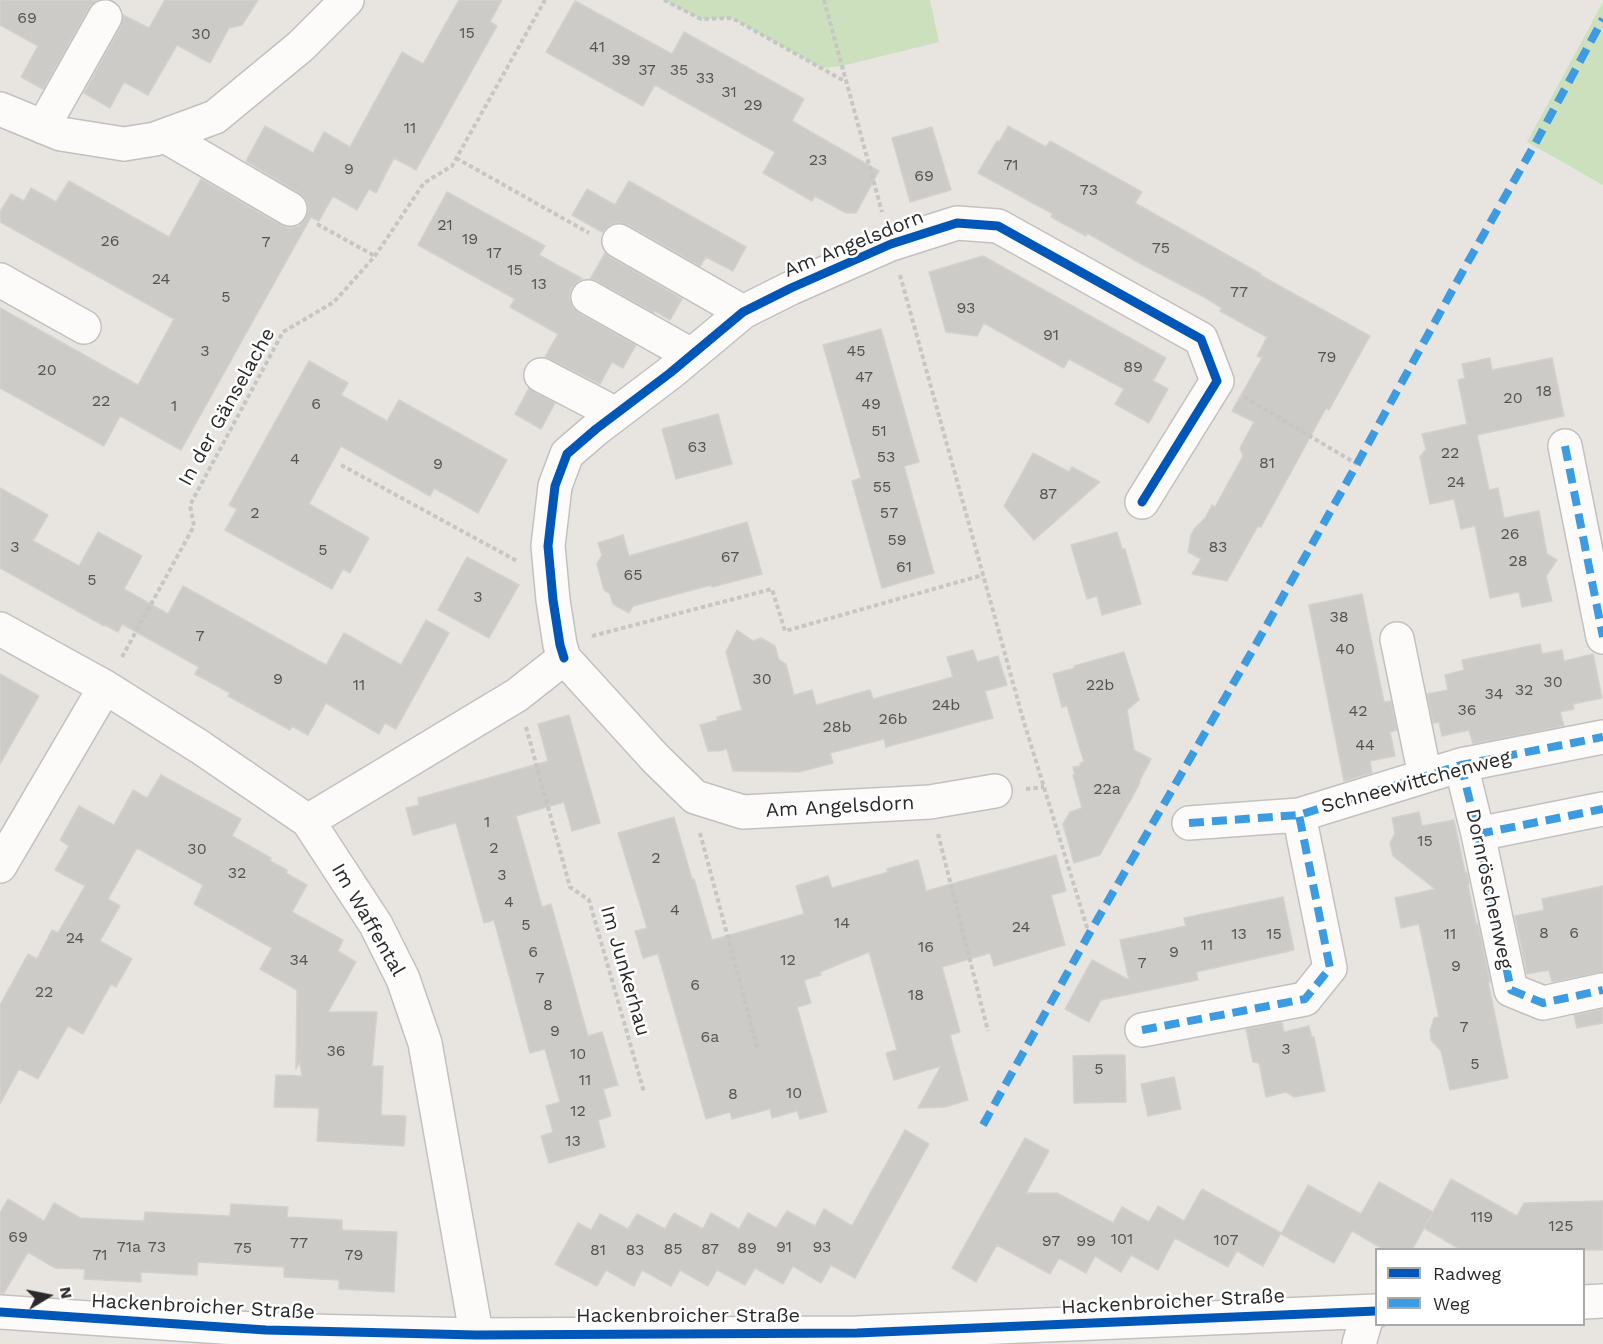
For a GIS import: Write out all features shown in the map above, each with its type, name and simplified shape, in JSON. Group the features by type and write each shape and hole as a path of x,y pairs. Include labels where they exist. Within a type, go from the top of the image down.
{"street":[{"path":"0,109 61,134 124,144 165,136 215,117 301,46 347,0"},
{"path":"43,127 105,17"},
{"path":"165,136 290,209"},
{"name":"Am Angelsdorn","path":"995,791 930,802 743,813 695,797 655,758 562,652 553,600 548,546 555,486 567,454 743,312 891,244 957,223 998,226 1201,339 1217,381"},
{"path":"618,241 743,312"},
{"path":"0,280 84,327"},
{"path":"588,297 692,355"},
{"path":"541,375 616,414"},
{"path":"1142,502 1217,381"},
{"path":"1565,446 1603,637"},
{"name":"Im Waffental","path":"0,629 105,687 200,747 308,820 376,925 403,979 425,1043 477,1339"},
{"path":"1397,639 1425,776"},
{"path":"308,820 517,695 562,652"},
{"path":"0,866 105,687"},
{"name":"Schneewittchenweg","path":"1189,824 1299,815 1461,765 1603,737"},
{"name":"Dornröschenweg","path":"1461,765 1511,990 1543,1003 1603,990"},
{"path":"1478,834 1603,809"},
{"name":"Schneewittchenweg","path":"1142,1030 1305,999 1330,968 1299,815"},
{"path":"1585,1302 1603,1301"},
{"path":"1359,1344 1372,1311"},
{"name":"Hackenbroicher Straße","path":"0,1312 215,1335 477,1339 857,1333 1372,1311"}],"path":[{"path":"664,0 700,20 732,18 846,82"},
{"path":"824,0 1023,719 1089,934"},
{"path":"456,158 593,235 618,241"},
{"path":"290,209 375,256"},
{"path":"1217,381 1357,464"},
{"path":"341,465 552,580"},
{"path":"562,652 772,589 785,631 983,576"},
{"path":"689,791 758,1050"},
{"path":"930,802 988,1031"}],"green space":[{"path":"664,0 930,0 939,42 842,66 822,68 732,18 701,19"},
{"path":"1603,2 1603,185 1527,142"}],"building":[{"path":"0,0 97,0 89,8 43,89 21,77 38,46 0,25"},
{"path":"165,0 258,0 242,25 229,28 210,63 177,45 148,95 124,82 110,108 84,93 121,26 123,15 149,28"},
{"path":"459,0 502,0 490,22 497,26 416,170 394,158 376,193 369,189 357,210 333,196 319,221 311,217 181,450 120,416 104,446 0,388 0,308 138,385 174,319 0,222 0,212 11,194 24,201 31,188 56,202 69,181 169,237 201,179 281,225 289,228 299,226 306,218 309,209 306,199 246,161 265,126 313,153 324,132 350,147 402,52 423,64"},
{"path":"575,1 672,54 684,32 804,99 792,121 879,171 856,213 846,213 815,196 812,201 763,173 775,152 655,85 643,106 546,52"},
{"path":"1008,126 1046,147 1050,141 1142,192 1135,203 1370,336 1329,410 1326,408 1261,527 1258,526 1227,581 1192,574 1201,559 1188,552 1194,529 1205,518 1212,505 1215,507 1243,456 1240,448 1254,422 1232,411 1262,358 1257,356 1267,337 1220,311 1222,308 1204,297 1087,233 1086,236 1051,217 1053,214 978,173"},
{"path":"932,127 951,190 910,202 892,138"},
{"path":"629,181 746,247 733,271 706,257 700,266 628,225 618,222 602,232 572,215 587,189 615,205"},
{"path":"447,192 545,246 539,255 583,279 571,288 569,297 572,306 579,313 636,345 623,368 612,362 600,384 545,357 558,334 510,307 515,299 418,245"},
{"path":"605,253 682,299 670,320 590,279"},
{"path":"983,256 1166,358 1153,381 1168,389 1149,423 1115,404 1124,389 1069,359 1064,368 984,323 977,336 946,332 929,272"},
{"path":"881,329 919,462 904,466 934,573 882,588 852,481 861,478 823,345"},
{"path":"1490,358 1492,370 1552,358 1564,416 1477,435 1489,490 1498,488 1504,518 1539,511 1547,554 1557,560 1546,576 1552,601 1522,607 1519,592 1490,598 1475,526 1461,529 1454,499 1430,504 1420,457 1426,449 1422,434 1467,424 1458,380 1465,378 1462,364"},
{"path":"309,361 348,383 341,395 387,421 399,400 507,460 478,513 434,488 430,496 341,446 309,504 369,538 350,573 343,569 332,589 225,530 237,509 229,505"},
{"path":"529,388 555,403 541,429 515,414"},
{"path":"718,414 732,464 676,479 662,429"},
{"path":"1033,453 1069,472 1072,467 1100,482 1034,540 1004,506"},
{"path":"0,488 48,515 33,541 79,566 98,532 142,556 124,589 168,614 183,586 326,665 344,633 401,665 426,620 449,633 396,729 385,723 379,734 326,703 308,735 292,726 290,730 228,696 230,693 195,674 199,667 122,624 118,632 104,626 0,568"},
{"path":"747,522 762,574 633,606 629,613 613,604 610,594 604,590 597,564 602,555 598,543 623,535 629,556"},
{"path":"1117,532 1122,549 1125,549 1141,604 1102,615 1097,596 1087,599 1071,545"},
{"path":"467,557 519,585 489,638 438,610"},
{"path":"1362,594 1384,702 1391,701 1397,730 1390,732 1395,756 1370,761 1372,773 1344,781 1309,605"},
{"path":"737,630 753,641 761,638 775,646 779,660 786,664 794,695 812,690 816,705 870,690 873,699 953,677 947,657 973,650 977,662 998,656 1007,685 985,691 993,718 886,747 884,739 830,753 833,763 799,772 733,771 727,749 708,751 700,725 718,720 717,717 742,710 726,652"},
{"path":"1540,644 1542,654 1562,650 1564,661 1593,654 1602,698 1573,704 1574,709 1560,712 1564,726 1473,744 1469,730 1442,736 1439,722 1433,723 1427,694 1448,690 1445,675 1464,670 1462,660"},
{"path":"1124,652 1139,700 1127,710 1134,750 1151,759 1100,855 1074,863 1063,824 1070,812 1082,808 1073,767 1080,766 1080,763 1084,762 1067,706 1062,707 1053,674"},
{"path":"0,674 39,696 0,764"},
{"path":"569,715 600,823 572,831 564,802 516,816 542,907 551,904 588,1036 602,1032 618,1085 603,1089 611,1116 598,1120 605,1147 549,1163 541,1136 553,1132 546,1106 560,1102 545,1049 530,1053 494,920 484,923 456,823 413,835 406,808 419,805 418,798 548,761 538,724"},
{"path":"161,775 241,819 232,836 271,858 270,861 287,870 286,873 307,885 292,912 343,940 338,951 356,962 328,1012 377,1012 372,1066 383,1066 381,1115 406,1116 404,1146 317,1141 319,1108 274,1107 276,1075 302,1076 300,1062 296,1069 297,990 260,969 272,948 194,904 203,885 137,848 108,899 120,906 100,941 132,959 116,987 111,984 83,1034 68,1026 38,1079 19,1069 0,1104 0,1005 28,954 37,959 52,930 58,933 85,886 55,870 69,846 60,840 79,806 114,825 133,790 147,798"},
{"path":"1419,812 1422,826 1454,820 1476,924 1478,924 1508,1078 1450,1090 1441,1051 1431,1040 1430,1031 1434,1018 1439,1017 1419,924 1401,928 1395,898 1435,889 1393,856 1390,843 1395,833 1392,818"},
{"path":"674,817 712,940 804,914 796,886 828,876 832,888 888,872 887,869 918,860 926,891 1056,855 1066,891 1051,895 1065,945 994,966 990,953 942,967 960,1032 950,1035 968,1100 945,1107 918,1108 941,1066 894,1080 886,1053 897,1050 869,952 820,972 821,975 804,980 811,1003 797,1007 827,1112 800,1119 797,1111 772,1118 770,1109 732,1119 730,1112 706,1119 658,954 643,958 635,931 647,928 618,833"},
{"path":"1603,886 1603,972 1552,982 1549,970 1527,974 1515,916 1544,910 1542,899"},
{"path":"1283,897 1294,950 1196,972 1198,980 1101,1000 1089,1022 1065,1009 1092,960 1129,980 1120,940 1186,926 1184,918"},
{"path":"1603,1009 1603,1023 1577,1028 1574,1015"},
{"path":"1282,1022 1284,1032 1309,1026 1312,1038 1314,1037 1325,1091 1294,1097 1286,1092 1266,1097 1259,1063 1253,1062 1246,1029"},
{"path":"1125,1055 1126,1102 1074,1103 1073,1056"},
{"path":"1174,1077 1181,1109 1148,1116 1141,1084"},
{"path":"905,1130 929,1144 855,1278 831,1265 821,1283 793,1266 783,1284 755,1268 745,1285 717,1270 708,1286 680,1270 671,1286 642,1270 634,1286 606,1270 597,1286 555,1264 578,1223 591,1230 600,1214 628,1229 637,1214 665,1229 674,1213 703,1229 711,1213 739,1229 748,1213 776,1228 787,1211 815,1226 824,1209 852,1226"},
{"path":"1025,1138 1049,1151 1026,1193 1057,1193 1113,1223 1122,1207 1149,1222 1158,1206 1184,1221 1202,1189 1281,1233 1263,1266 1237,1251 1228,1267 1175,1238 1158,1270 1131,1255 1121,1272 1095,1256 1086,1273 1059,1258 1050,1274 997,1245 976,1282 952,1268"},
{"path":"1451,1179 1517,1216 1524,1203 1603,1201 1603,1250 1458,1248 1424,1228"},
{"path":"1379,1182 1433,1212 1413,1248 1382,1248 1352,1231 1334,1263 1281,1234 1308,1185 1361,1214"},
{"path":"8,1199 44,1221 54,1203 80,1218 144,1221 145,1212 230,1216 231,1204 288,1207 287,1217 342,1220 342,1230 397,1232 394,1292 339,1289 339,1280 284,1277 284,1267 198,1262 197,1275 141,1272 141,1282 84,1279 85,1269 55,1268 28,1252 4,1293 0,1293 0,1213"}],"marked path":[{"path":"983,1125 1089,934 1255,646 1603,19"},
{"path":"1565,446 1603,637"},
{"path":"1189,823 1299,815 1461,765 1603,737"},
{"path":"1461,765 1511,990 1543,1003 1603,990"},
{"path":"1478,834 1603,809"},
{"path":"1142,1030 1305,999 1330,968 1299,815"}],"cycle path":[{"path":"564,658 553,600 548,546 555,486 567,454 743,312 891,244 957,223 998,226 1201,339 1217,381 1142,502"},
{"path":"0,1312 266,1330 476,1335 857,1333 1375,1311"}]}
